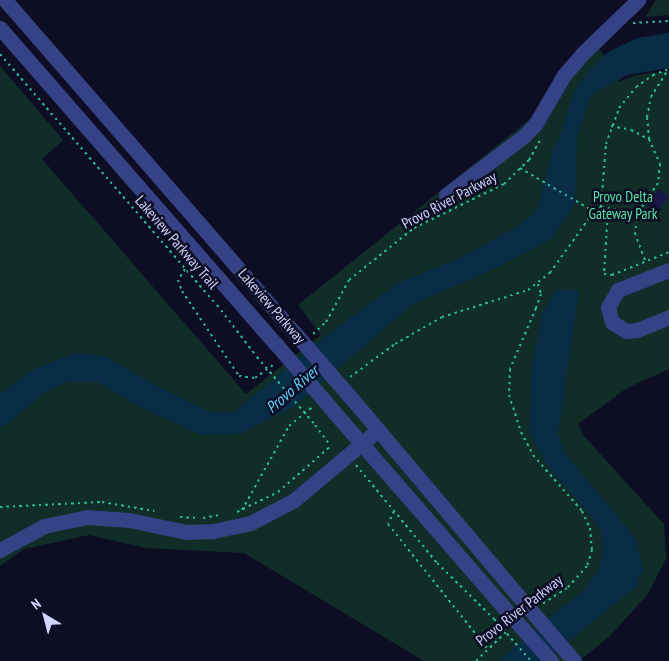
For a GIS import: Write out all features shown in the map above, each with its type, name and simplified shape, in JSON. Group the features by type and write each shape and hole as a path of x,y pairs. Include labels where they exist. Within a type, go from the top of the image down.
{"street":[{"name":"Lakeview Parkway","path":"5,0 352,399 574,661"},
{"path":"446,195 524,136 536,123 564,75 582,54 638,0"},
{"name":"Lakeview Parkway","path":"0,28 276,344 510,619 551,661"},
{"path":"669,270 618,290 608,307 612,322 626,331 636,330 669,316"},
{"path":"0,550 44,526 87,517 129,520 186,532 238,527 292,501 378,430"}],"path":[{"path":"632,24 669,21"},
{"name":"Lakeview Parkway Trail","path":"0,54 185,269 256,357 315,425 332,447 278,492 242,510 289,426 321,401"},
{"path":"601,207 606,144 611,126 626,98 636,87 653,75 669,69"},
{"path":"644,261 635,233 638,213 660,177 660,164 649,139 647,117 651,97 669,69"},
{"path":"611,126 631,130 649,139"},
{"name":"Provo River Parkway","path":"312,336 326,322 349,280 414,228 498,189 539,146 544,129"},
{"path":"520,168 594,211"},
{"path":"601,207 608,210 638,213"},
{"path":"348,378 394,344 442,317 538,284 550,273 594,211 601,207"},
{"path":"608,210 604,274 612,275 669,252"},
{"path":"185,269 178,280 182,291 239,376 255,378 277,363"},
{"name":"Provo River Parkway","path":"528,605 567,588 587,566 592,550 590,528 582,511 533,455 521,432 509,395 510,369 541,294 538,284"},
{"path":"355,463 437,563 494,619 531,661"},
{"path":"394,511 388,524 488,648"},
{"name":"Provo River Parkway","path":"476,661 510,619"}],"green space":[{"path":"656,0 669,0 669,15 645,17"},
{"name":"Provo Delta Gateway Park","path":"596,45 621,78 618,82 637,75 669,71 669,369 627,388 578,424 583,435 664,524 666,559 648,594 609,637 579,661 424,661 244,553 146,548 89,535 24,549 0,566 0,66 63,140 42,159 246,394 321,335 298,305 555,99"}],"water":[{"name":"Provo River","path":"669,33 669,68 626,75 591,95 577,136 575,204 551,239 494,269 413,304 293,407 240,434 201,435 142,408 97,382 67,382 45,392 9,423 0,427 0,394 34,369 76,353 105,356 155,385 210,412 235,412 323,338 398,283 458,259 519,226 537,210 554,145 559,139 574,92 585,75 608,52 637,38"},
{"path":"556,290 579,290 558,433 564,452 635,538 644,571 638,579 638,585 544,661 500,661 529,633 580,594 598,571 603,550 601,532 593,518 546,464 529,431 532,366 542,314"}],"building":[{"path":"659,189 669,197 656,213 646,205"}]}
